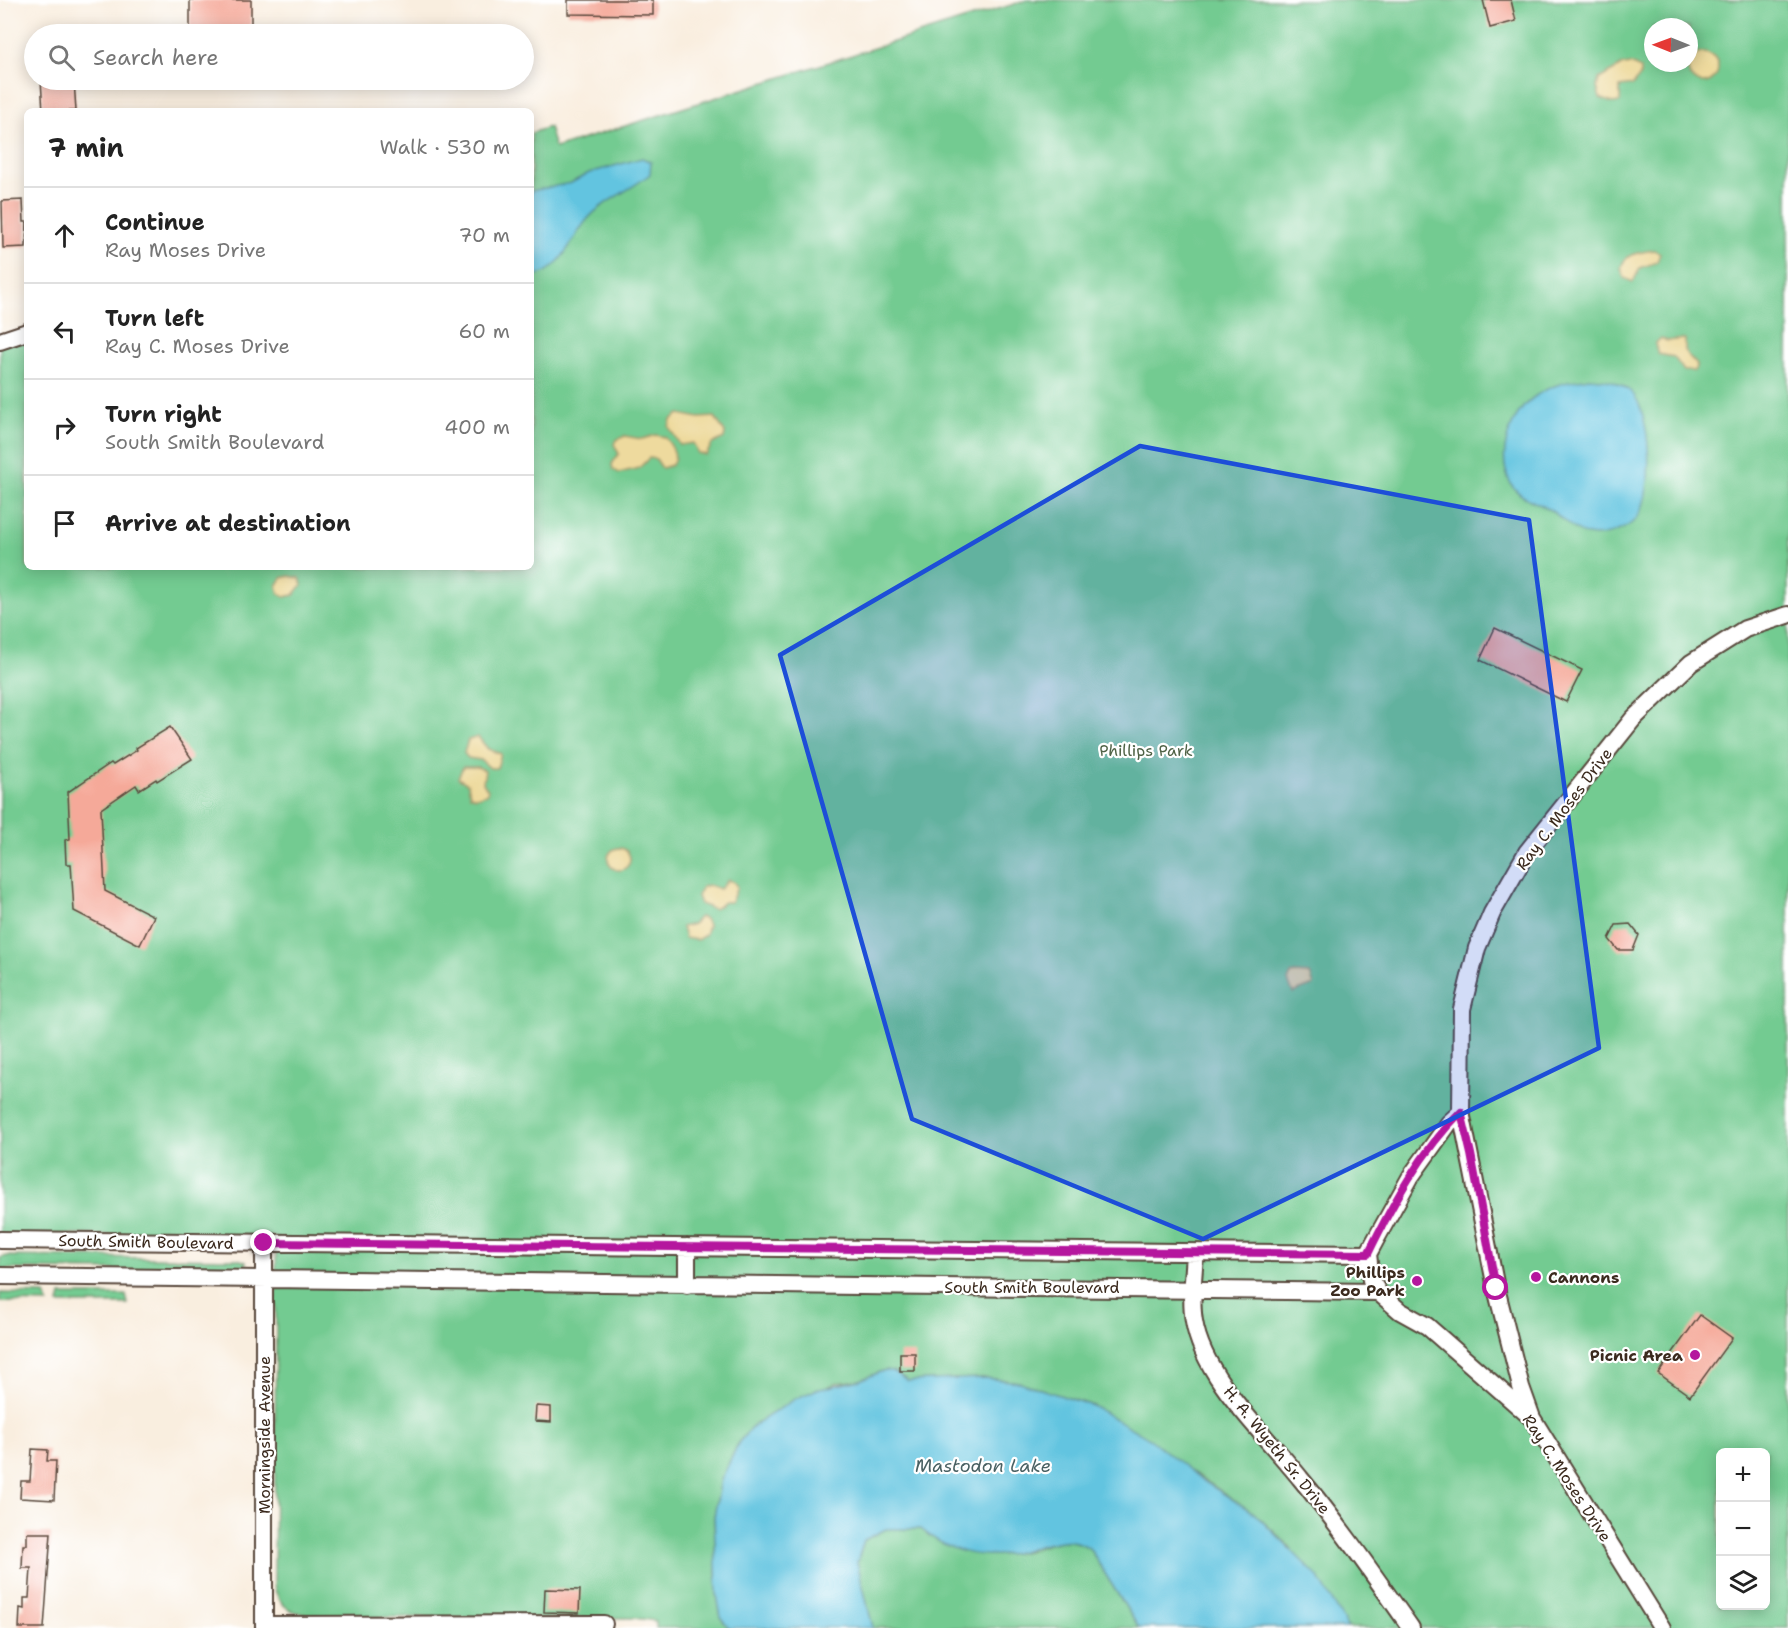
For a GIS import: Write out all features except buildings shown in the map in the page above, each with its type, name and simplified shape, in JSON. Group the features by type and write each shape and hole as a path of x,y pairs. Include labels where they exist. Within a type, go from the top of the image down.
{"street":[{"path":"0,341 24,333"},
{"name":"Ray C. Moses Drive","path":"1662,1628 1532,1418 1521,1387 1496,1288 1461,1112 1462,1010 1477,948 1492,913 1527,852 1633,719 1691,663 1744,629 1788,615"},
{"path":"1378,1292 1371,1280 1368,1254 1411,1176 1449,1123 1461,1112"},
{"name":"South Smith Boulevard","path":"0,1240 1368,1254"},
{"name":"Morningside Avenue","path":"264,1243 264,1627"},
{"path":"687,1247 687,1285"},
{"name":"H. A. Wyeth Sr. Drive","path":"1195,1252 1194,1321 1210,1363 1244,1412 1300,1477 1364,1560 1411,1628"},
{"name":"South Smith Boulevard","path":"0,1275 1378,1292"},
{"name":"Ray C. Moses Drive","path":"1378,1292 1400,1311 1427,1326 1532,1418"},
{"path":"264,1627 604,1624"}],"highlighted area":[{"path":"1140,446 1529,520 1599,1048 1203,1239 912,1119 780,655"}],"green space":[{"name":"Phillips Park","path":"1027,0 1788,0 1788,1628 1348,1628 1287,1544 1254,1513 1093,1406 1019,1382 985,1378 908,1381 892,1371 885,1370 860,1380 836,1383 773,1414 754,1425 739,1442 721,1480 714,1516 717,1595 721,1618 729,1628 656,1628 656,1621 634,1618 334,1617 296,1612 283,1604 274,1586 276,1305 273,1305 276,1296 276,1237 0,1234 0,345 24,337 24,570 534,570 534,132 549,127 555,148"},
{"path":"7,1256 238,1259 246,1262 246,1271 0,1269 0,1258"},
{"path":"0,1293 45,1294 48,1303 0,1302"},
{"path":"61,1295 126,1295 128,1304 59,1304"},
{"path":"886,1529 921,1529 945,1545 971,1553 984,1554 998,1555 1027,1551 1050,1543 1066,1541 1081,1544 1089,1548 1139,1628 873,1628 857,1562 864,1540"}],"sand":[{"path":"1698,54 1709,54 1717,62 1717,74 1709,82 1697,82 1689,74 1689,72 1698,72"},
{"path":"1631,64 1640,69 1640,76 1633,85 1620,87 1620,102 1612,103 1600,98 1597,87 1599,79 1623,65"},
{"path":"1654,250 1660,253 1657,262 1640,268 1633,282 1624,278 1621,268 1626,259 1634,254"},
{"path":"1661,338 1667,341 1685,339 1685,352 1697,365 1694,371 1684,371 1674,357 1658,354 1655,344"},
{"path":"679,414 699,418 715,417 725,433 724,438 712,444 706,455 698,453 693,443 680,445 669,427 671,420"},
{"path":"656,435 665,437 672,447 675,457 672,465 662,468 656,459 649,458 639,468 619,473 613,469 612,464 619,454 614,444 616,440 625,436 642,439"},
{"path":"289,576 300,578 302,585 294,595 285,597 279,594 277,586 282,578"},
{"path":"478,737 488,749 501,754 497,768 490,768 481,760 468,758 464,753 468,740"},
{"path":"463,767 477,767 485,770 483,783 488,790 486,794 476,797 470,795 468,784 458,778"},
{"path":"615,848 623,848 630,855 630,863 623,870 615,870 608,863 608,855"},
{"path":"728,880 734,882 737,887 731,902 724,902 714,909 700,904 697,896 702,887 708,885 720,889"},
{"path":"700,917 705,919 708,925 705,935 697,940 685,938 682,927 693,924"},
{"path":"1291,974 1310,974 1314,985 1293,993 1288,981"}],"water":[{"path":"642,158 651,162 650,174 593,214 556,264 549,270 534,275 534,190 571,183 589,173"},
{"path":"1589,378 1616,383 1631,392 1638,402 1643,417 1648,455 1646,493 1636,519 1617,531 1595,536 1577,530 1552,511 1519,493 1511,484 1506,473 1505,460 1508,435 1513,423 1528,403 1543,391 1555,386"},
{"name":"Mastodon Lake","path":"885,1370 892,1371 908,1381 985,1378 1019,1382 1093,1406 1150,1439 1205,1482 1254,1513 1319,1578 1348,1628 1139,1628 1089,1548 1079,1543 1060,1541 1018,1552 984,1555 951,1547 921,1529 886,1529 864,1540 857,1562 873,1628 729,1628 721,1618 717,1595 714,1516 721,1480 739,1442 754,1425 795,1399 815,1390 860,1380"}],"place":[{"name":"Cannons","path":"1536,1277"},
{"name":"Phillips Zoo Park","path":"1417,1281"},
{"name":"Picnic Area","path":"1695,1355"}],"route":[{"path":"264,1243 1368,1254 1411,1176 1449,1123 1461,1112 1496,1288"}]}
